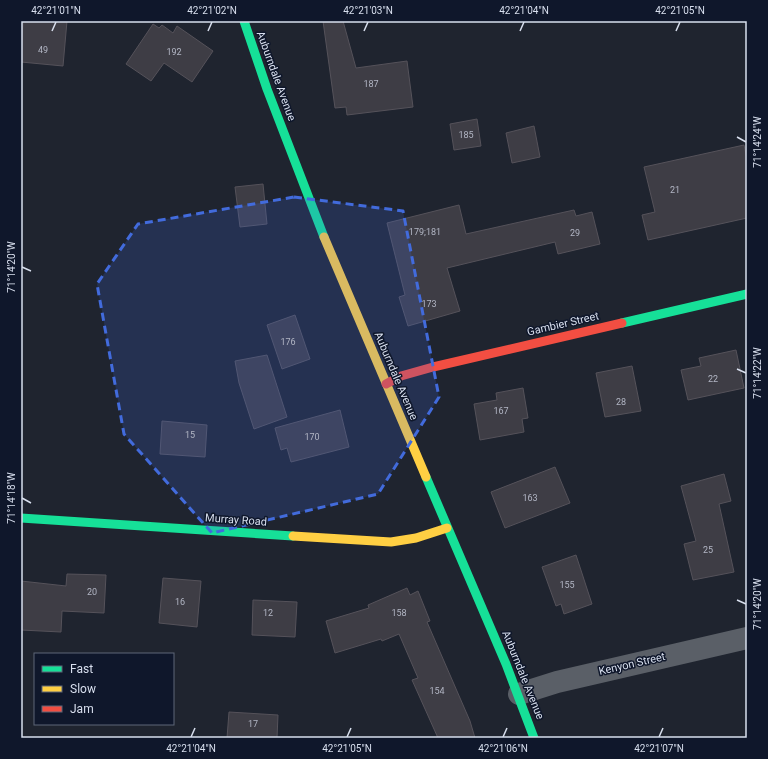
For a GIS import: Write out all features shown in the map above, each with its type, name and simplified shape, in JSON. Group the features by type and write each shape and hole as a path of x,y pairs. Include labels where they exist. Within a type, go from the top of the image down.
{"street":[{"name":"Auburndale Avenue","path":"244,21 279,123 320,226 447,528 519,694 530,722 534,738"},
{"name":"Gambier Street","path":"386,384 401,376 433,367 747,294"},
{"name":"Murray Road","path":"21,518 383,542 398,542 418,538 447,528"},
{"name":"Kenyon Street","path":"519,694 557,682 747,638"}],"highlighted area":[{"path":"294,197 403,211 439,397 378,494 212,533 124,434 97,284 138,224"}],"building":[{"path":"23,21 67,21 63,66 21,62"},
{"path":"323,21 343,21 356,68 407,61 413,107 347,115 346,107 335,108"},
{"path":"153,24 159,28 162,25 173,33 177,26 213,51 192,82 164,63 151,81 126,64"},
{"path":"477,119 481,146 454,150 450,124"},
{"path":"534,126 540,157 512,163 506,133"},
{"path":"744,145 747,159 747,218 648,240 642,215 655,212 644,167"},
{"path":"263,184 267,224 240,227 235,187"},
{"path":"459,205 466,234 574,210 576,216 592,212 600,244 558,254 555,242 447,268 460,311 408,326 399,297 405,295 387,223"},
{"path":"295,315 310,359 282,369 267,325"},
{"path":"736,350 744,388 688,400 681,370 701,366 699,358"},
{"path":"267,355 287,417 254,429 239,383 235,361"},
{"path":"632,366 641,411 605,417 596,373"},
{"path":"523,388 528,418 522,419 524,432 480,440 474,404 497,400 496,393"},
{"path":"340,410 349,447 291,462 287,448 281,450 275,428"},
{"path":"162,421 207,425 205,457 160,454"},
{"path":"555,467 570,503 505,528 491,492"},
{"path":"724,474 731,501 719,504 734,572 693,580 684,544 696,541 681,486"},
{"path":"576,555 592,604 564,614 561,604 556,606 542,567"},
{"path":"67,574 106,575 104,613 62,611 61,632 21,630 21,581 66,586"},
{"path":"163,578 201,581 197,627 159,623"},
{"path":"407,588 410,595 418,591 430,621 427,622 470,721 475,738 438,738 412,680 418,678 399,634 382,641 381,639 335,653 326,621 369,608 368,605"},
{"path":"253,600 297,602 295,637 252,635"},
{"path":"229,712 278,715 277,738 227,738"}],"traffic: fast":[{"path":"244,21 267,89 324,237"},
{"path":"622,323 747,294"},
{"path":"426,477 506,664 534,738"},
{"path":"21,518 293,536"}],"traffic: slow":[{"path":"324,237 426,477"},
{"path":"293,536 391,542 416,538 447,528"}],"traffic: jam":[{"path":"386,384 401,376 433,367 622,323"}]}
